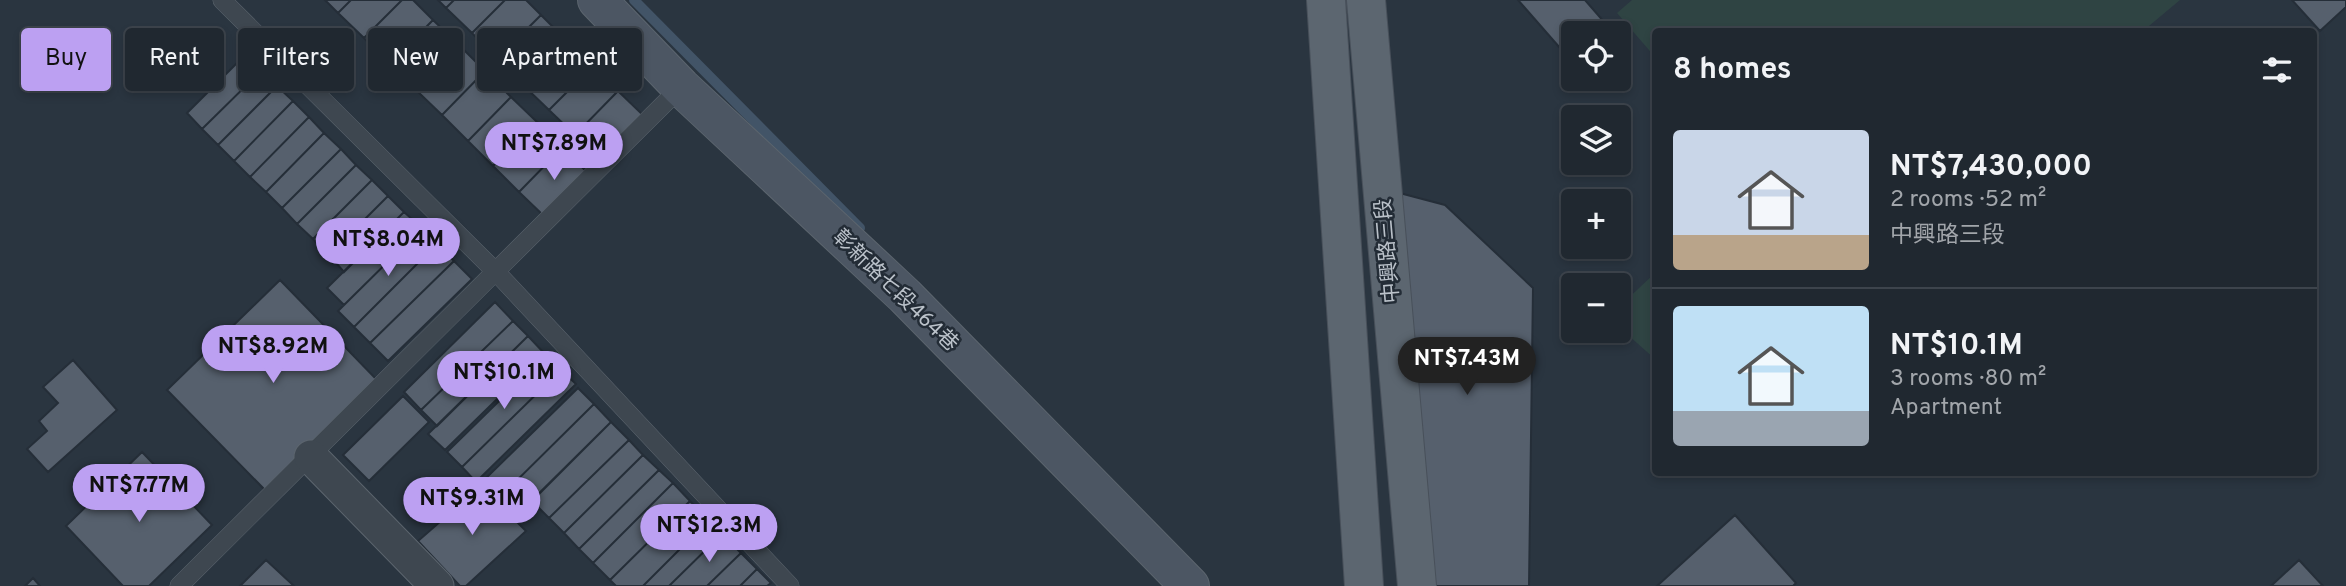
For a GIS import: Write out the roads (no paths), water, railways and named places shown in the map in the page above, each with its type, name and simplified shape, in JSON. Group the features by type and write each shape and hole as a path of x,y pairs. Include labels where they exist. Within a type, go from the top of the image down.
{"main road":[{"path":"1326,0 1364,586"},
{"name":"中興路三段","path":"1366,0 1417,586"}],"street":[{"name":"彰新路七段464巷","path":"597,0 681,87 905,296 1190,586"},
{"path":"311,457 437,586"}],"lane":[{"path":"222,0 497,273 790,586"},
{"path":"179,586 497,273 681,87"}],"waterway":[{"path":"634,0 860,228"}]}
